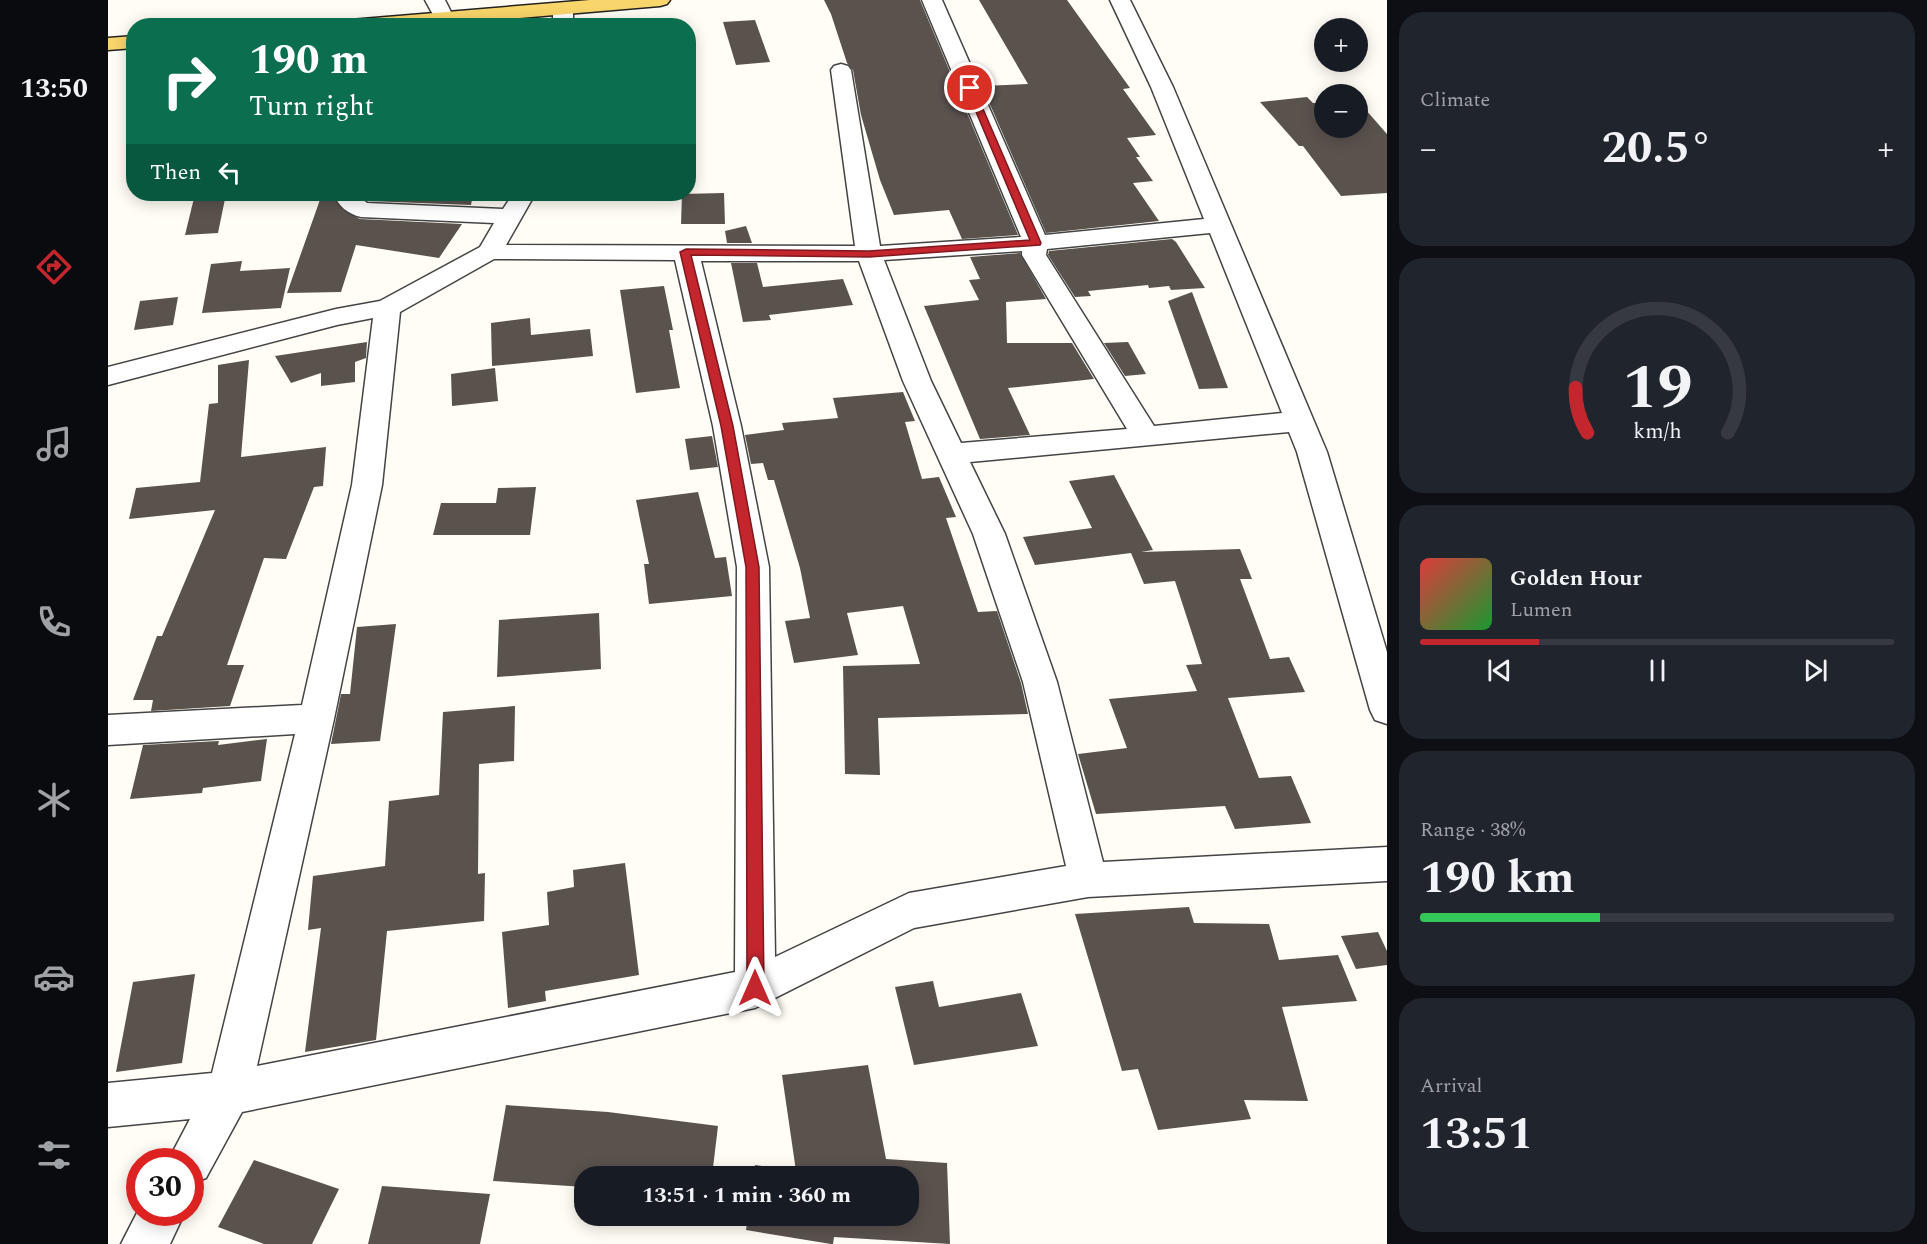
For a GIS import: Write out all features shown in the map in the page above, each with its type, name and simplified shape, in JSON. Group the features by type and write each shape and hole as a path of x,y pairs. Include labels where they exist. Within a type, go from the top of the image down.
{"main road":[{"path":"444,18 563,17 627,1 660,0"},
{"path":"108,44 126,43"}],"street":[{"path":"435,0 444,18"},
{"path":"932,0 1036,243 1034,255 1146,437"},
{"path":"1120,0 1162,87 1312,452 1387,710"},
{"path":"841,70 869,254 917,381 989,534 1040,682 1088,880"},
{"path":"348,201 361,210 517,205"},
{"path":"489,252 517,205"},
{"path":"108,376 336,317 387,308 489,252 869,254 1036,243 1219,225"},
{"path":"686,252 727,426 753,567 755,988"},
{"path":"198,1148 229,1093 316,719 367,485 387,308"},
{"path":"952,454 1299,421"},
{"path":"108,730 316,719"},
{"path":"108,1105 229,1093 755,988 909,911 1088,880 1387,864"},
{"path":"144,1244 154,1226"}],"building":[{"path":"824,0 920,0 1018,235 962,239 949,210 894,215 880,180 861,115 853,70 847,63"},
{"path":"979,0 1067,0 1130,88 1123,89 1156,135 1127,138 1140,157 1136,157 1153,181 1133,183 1159,221 1046,233 982,86 1028,84"},
{"path":"755,20 770,62 736,65 723,22"},
{"path":"1307,97 1314,103 1314,138 1368,138 1368,112 1387,134 1387,193 1341,196 1303,146 1299,146 1260,102"},
{"path":"724,193 725,224 681,224 682,201 696,201 696,194"},
{"path":"193,201 225,201 218,233 185,235"},
{"path":"320,201 337,201 343,210 360,219 462,224 439,258 356,245 341,292 287,293"},
{"path":"368,201 472,201 471,205"},
{"path":"746,226 752,243 727,243 725,231"},
{"path":"1172,239 1205,288 1171,290 1169,286 1149,288 1148,285 1088,291 1091,296 1075,297 1048,255 1049,251"},
{"path":"1020,253 1046,299 1006,302 1007,343 1072,343 1094,379 1008,388 1030,435 980,439 924,306 979,300 969,280 980,279 970,257"},
{"path":"242,261 240,271 290,268 281,308 202,313 211,264"},
{"path":"731,263 757,263 763,287 843,279 853,305 769,315 771,320 743,322"},
{"path":"664,286 673,330 669,330 680,388 636,393 620,290"},
{"path":"1192,292 1228,388 1199,389 1168,301"},
{"path":"178,297 173,325 134,330 140,301"},
{"path":"530,318 531,335 590,329 593,356 492,366 491,323"},
{"path":"367,342 366,358 355,362 355,382 321,386 321,373 291,383 275,356"},
{"path":"1128,342 1146,374 1125,376 1104,343"},
{"path":"249,360 241,457 326,447 323,486 314,487 286,559 264,558 227,665 244,665 230,706 151,711 153,700 133,700 157,636 162,636 215,510 129,519 136,488 200,482 209,404 218,403 218,365"},
{"path":"495,368 498,401 452,406 451,374"},
{"path":"903,392 915,421 905,422 922,479 939,477 956,517 946,518 978,612 997,611 1021,683 1028,714 878,718 880,775 845,774 843,666 920,664 903,606 847,613 858,655 794,663 785,621 810,618 800,568 774,480 768,480 763,463 751,464 745,435 784,430 782,423 838,418 833,398"},
{"path":"712,436 718,467 690,470 685,439"},
{"path":"1114,475 1153,550 1141,552 1240,549 1252,579 1240,579 1270,659 1289,657 1305,692 1228,698 1259,778 1291,776 1311,823 1235,829 1225,806 1096,814 1078,754 1127,748 1109,699 1197,691 1186,665 1202,664 1175,581 1144,584 1131,553 1035,565 1023,537 1092,528 1069,481"},
{"path":"536,487 530,535 433,535 441,503 496,503 498,488"},
{"path":"698,492 715,558 726,557 732,596 649,604 644,564 649,564 636,500"},
{"path":"599,613 601,669 497,677 499,620"},
{"path":"396,624 380,741 331,744 341,694 350,694 357,627"},
{"path":"515,706 514,761 479,764 478,874 485,873 484,921 387,931 376,1040 305,1052 321,928 308,930 313,876 385,866 389,801 439,795 443,712"},
{"path":"267,739 261,781 203,788 202,793 130,799 143,745 219,741 218,745"},
{"path":"625,863 639,975 545,991 546,1001 508,1008 502,932 549,925 547,892 574,887 573,870"},
{"path":"1189,907 1194,923 1269,924 1279,960 1338,955 1357,1001 1282,1007 1308,1101 1244,1100 1251,1119 1158,1130 1138,1069 1122,1071 1075,914"},
{"path":"1378,932 1387,951 1387,965 1356,969 1341,936"},
{"path":"195,974 182,1063 116,1072 133,982"},
{"path":"933,981 939,1007 1021,993 1038,1046 914,1065 895,987"},
{"path":"868,1065 886,1159 947,1163 950,1244 834,1237 833,1244 831,1244 746,1230 747,1226 919,1226 919,1166 795,1166 782,1075"},
{"path":"506,1105 608,1112 718,1126 713,1166 574,1166 574,1186 493,1181"},
{"path":"254,1160 339,1189 312,1244 264,1244 218,1227"},
{"path":"382,1186 490,1194 480,1244 368,1244"}],"route":[{"path":"755,988 753,567 727,426 686,252 869,254 1036,243 970,88"}]}
